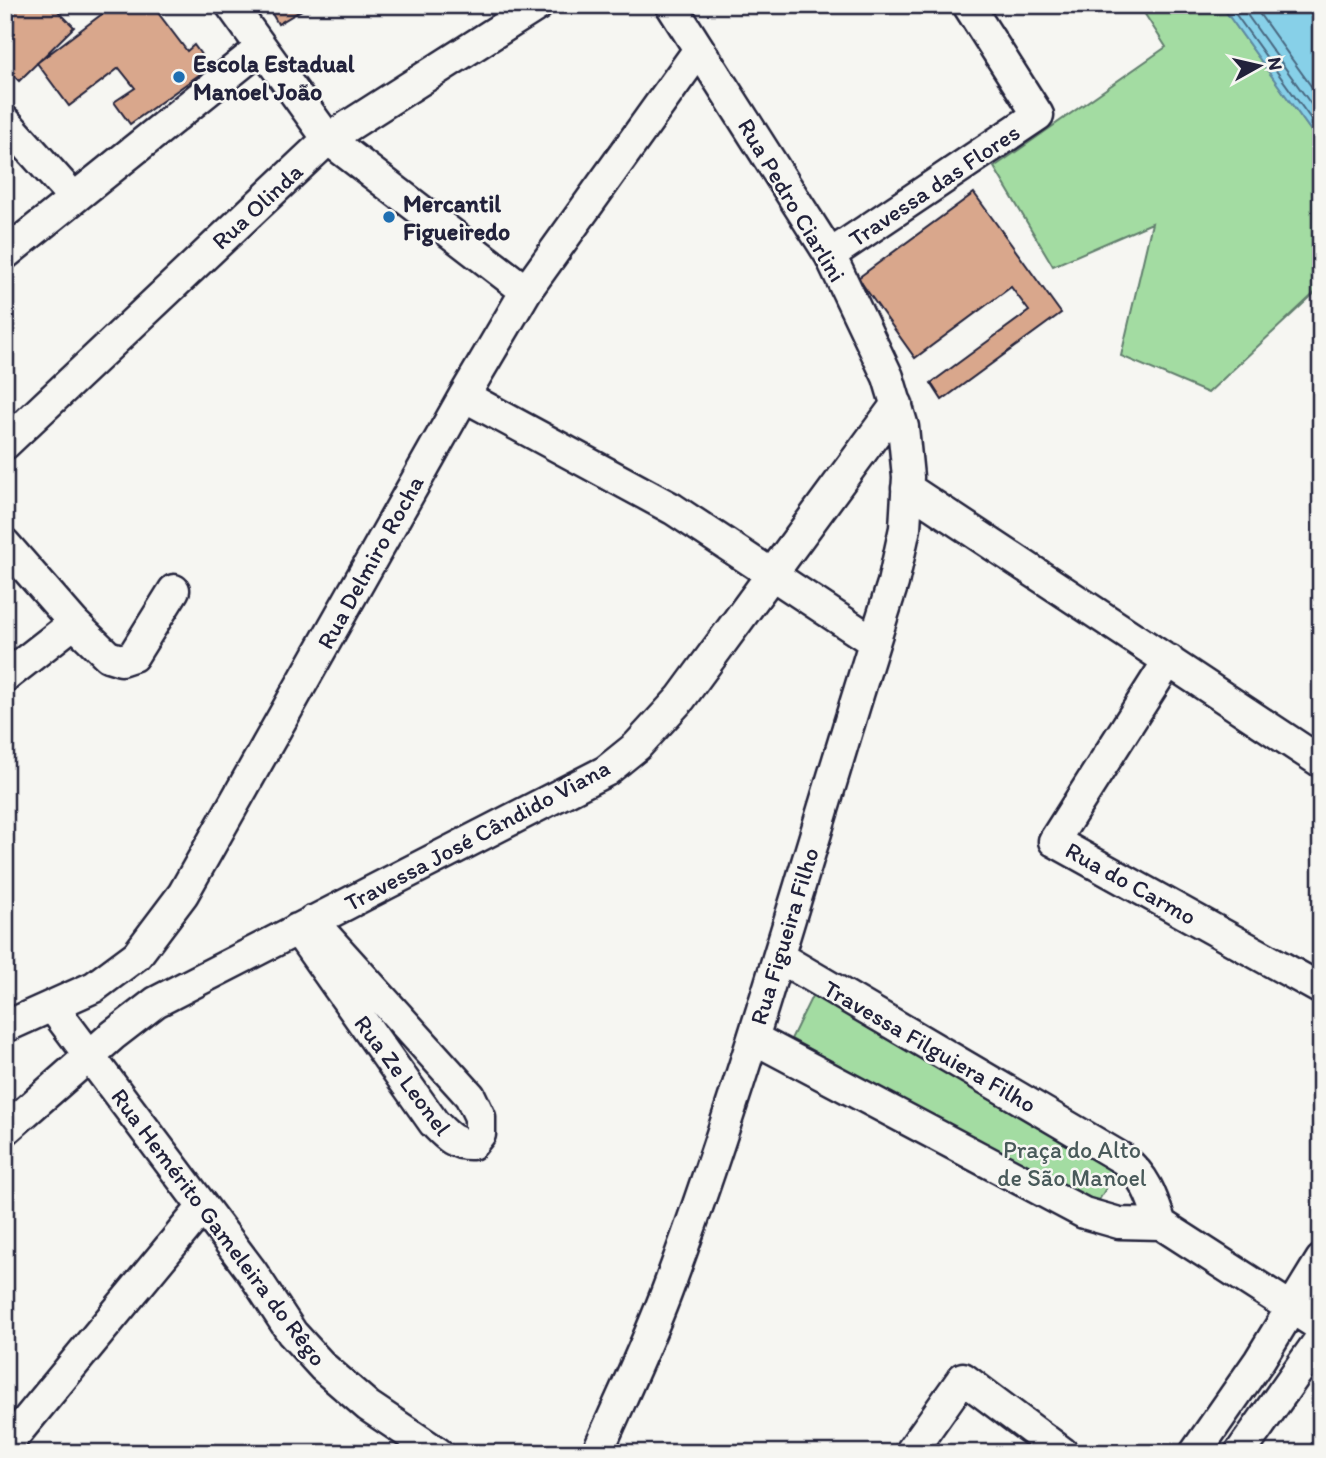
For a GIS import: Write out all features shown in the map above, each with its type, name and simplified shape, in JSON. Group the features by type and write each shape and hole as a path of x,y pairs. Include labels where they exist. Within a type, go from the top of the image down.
{"street":[{"path":"231,5 328,139 526,291"},
{"name":"Rua Olinda","path":"5,444 328,139 538,5"},
{"name":"Rua Pedro Ciarlini","path":"671,5 830,255 888,377 897,404"},
{"name":"Travessa das Flores","path":"830,255 1038,115 968,5"},
{"path":"5,254 261,48"},
{"name":"Rua Delmiro Rocha","path":"5,1027 94,987 137,955 183,894 526,291 698,51"},
{"path":"5,121 75,198"},
{"path":"464,396 673,509 874,642"},
{"name":"Rua Figueira Filho","path":"597,1453 670,1283 779,957 893,583 905,528 907,488 903,427 897,404"},
{"name":"Travessa José Cândido Viana","path":"5,1130 90,1055 156,1002 606,771 637,746 681,698 897,404"},
{"path":"907,488 1321,762"},
{"path":"5,544 74,623 108,656 121,660 133,656 174,590"},
{"path":"5,677 74,623"},
{"name":"Rua do Carmo","path":"1169,660 1054,841 1321,989"},
{"name":"Rua Ze Leonel","path":"304,925 470,1096 480,1117 480,1134 472,1144 450,1139 434,1123 304,925"},
{"name":"Travessa Filguiera Filho","path":"779,957 1123,1159 1137,1171 1151,1194 1161,1224"},
{"name":"Rua Hemérito Gameleira do Rêgo","path":"52,1006 252,1272 292,1333 323,1367 368,1406 438,1453"},
{"path":"753,1038 1084,1213 1119,1223 1161,1224 1321,1327"},
{"path":"5,1447 203,1207"},
{"path":"1195,1453 1292,1310 1321,1260"},
{"path":"1240,1453 1321,1338"},
{"path":"910,1453 962,1378 1063,1453"}],"green space":[{"path":"1139,5 1221,5 1321,145 1321,287 1208,393 1121,356 1152,223 1053,266 994,167 1166,47"},
{"name":"Praça do Alto de São Manoel","path":"814,992 1123,1159 1095,1207 791,1039"}],"water":[{"path":"1221,5 1321,5 1321,145"}],"building":[{"path":"14,5 52,5 74,27 19,81 5,67 5,14"},
{"path":"114,5 152,5 187,51 194,45 210,67 130,124 114,102 135,88 119,68 69,106 37,63"},
{"path":"267,5 310,5 278,24"},
{"path":"974,193 1061,313 942,400 931,383 1029,311 1011,287 915,358 858,278"}],"place":[{"name":"Escola Estadual Manoel João","path":"179,77"},
{"name":"Mercantil Figueiredo","path":"389,217"}]}
